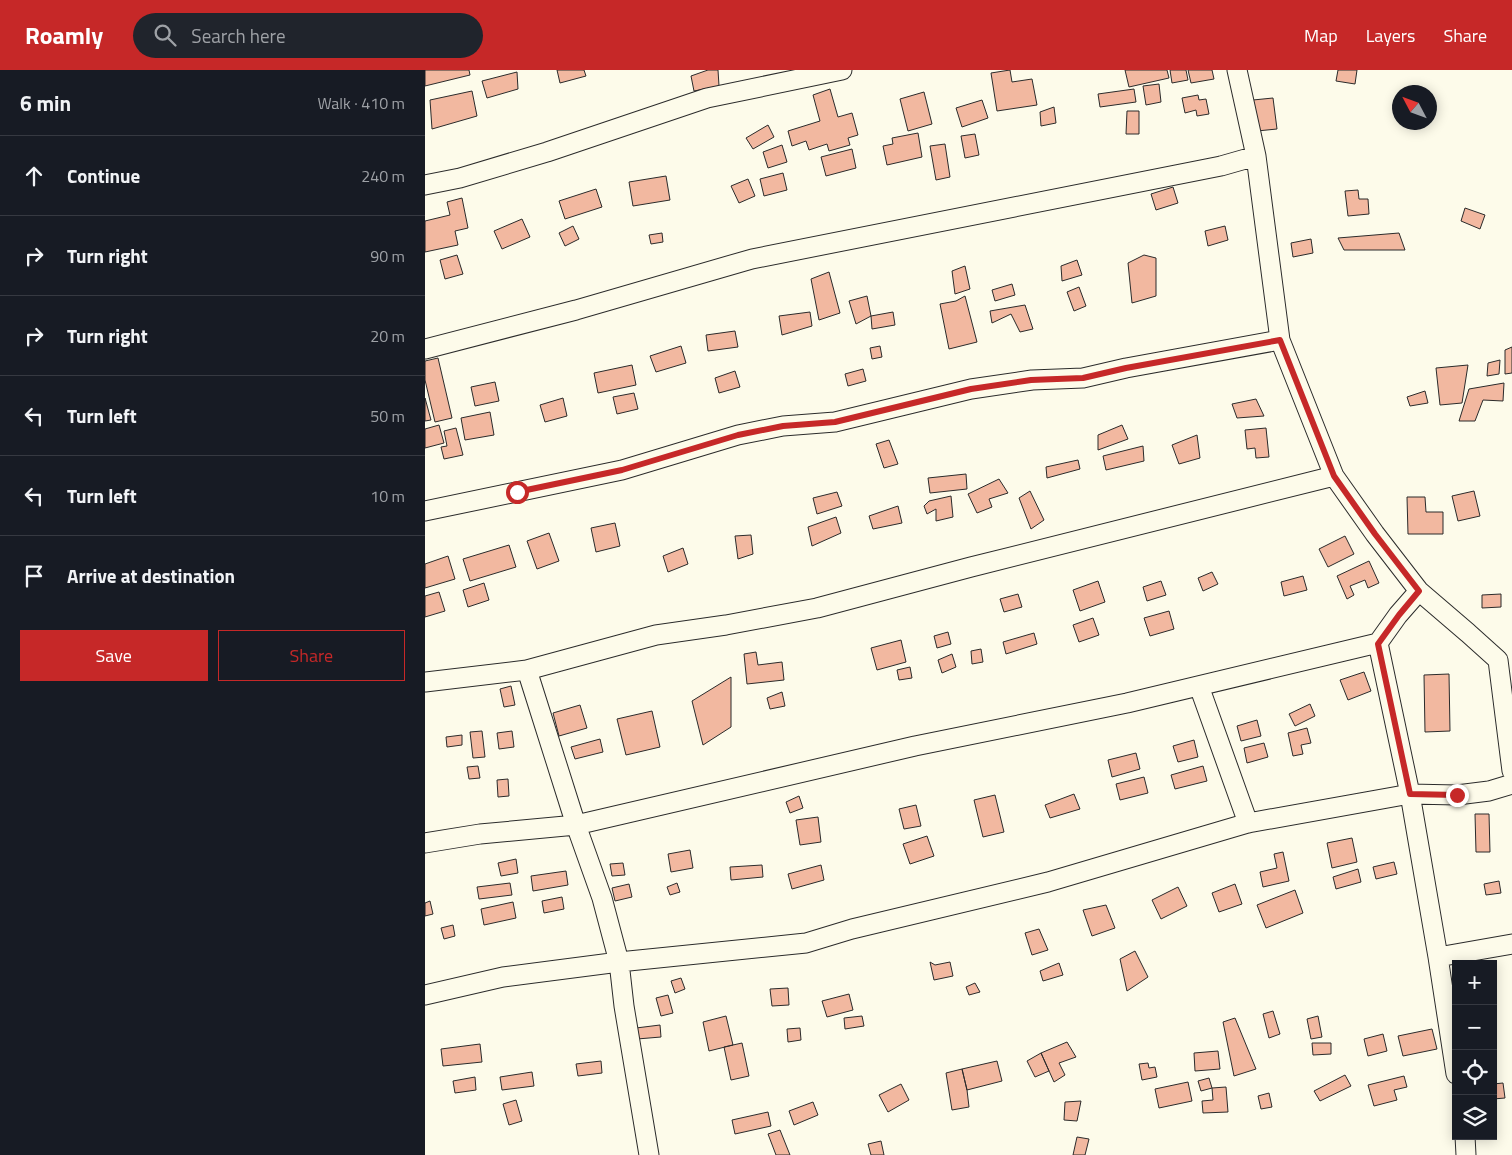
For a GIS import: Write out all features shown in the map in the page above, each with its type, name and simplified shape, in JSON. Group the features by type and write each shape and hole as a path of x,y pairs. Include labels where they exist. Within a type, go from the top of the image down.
{"street":[{"path":"425,185 460,178 547,152 707,98 842,70"},
{"path":"1237,70 1256,156 1280,340 1334,476 1375,534 1419,591 1498,660 1512,771"},
{"path":"425,349 576,310 752,259 1221,166 1256,156"},
{"path":"425,511 622,470 738,435 783,426 835,422 971,389 1031,380 1083,378 1126,368 1280,340"},
{"path":"425,682 527,670 656,635 726,625 817,608 971,567 1334,476"},
{"path":"425,843 480,834 576,825 915,746 1099,709 1378,644 1419,591"},
{"path":"1378,644 1410,794 1452,1050"},
{"path":"527,670 576,825 602,898 619,962 624,1006 649,1155"},
{"path":"1199,686 1248,823"},
{"path":"425,995 503,977 619,962 806,943 852,929 1048,882 1248,823 1410,794 1457,795 1489,791 1512,784"},
{"path":"1438,957 1512,944"},
{"path":"1465,1140 1466,1155"}],"building":[{"path":"425,70 469,70 470,75 425,86"},
{"path":"557,70 584,70 586,76 560,83"},
{"path":"708,70 718,70 719,86 694,91 691,76"},
{"path":"1010,70 1012,82 1032,79 1037,105 997,111 991,73"},
{"path":"1125,70 1167,70 1169,78 1129,87"},
{"path":"1170,70 1186,70 1188,80 1172,83"},
{"path":"1188,70 1212,70 1214,79 1191,83"},
{"path":"1338,70 1357,70 1355,84 1336,81"},
{"path":"517,72 518,89 487,98 482,81"},
{"path":"1159,84 1161,102 1146,105 1143,86"},
{"path":"830,89 838,117 852,113 858,135 848,138 850,145 829,151 827,144 809,150 806,141 792,146 788,131 820,121 813,95"},
{"path":"1134,89 1136,102 1100,107 1098,94"},
{"path":"472,91 477,116 432,129 430,100"},
{"path":"924,92 932,124 908,131 900,99"},
{"path":"1198,95 1199,100 1206,99 1209,114 1197,116 1196,110 1185,113 1182,98"},
{"path":"1273,98 1277,129 1257,131 1253,100"},
{"path":"982,100 988,118 962,127 956,108"},
{"path":"1054,107 1056,123 1041,126 1040,112"},
{"path":"1127,111 1139,111 1139,134 1126,134"},
{"path":"768,125 774,137 753,149 746,138"},
{"path":"918,133 922,157 887,165 883,146 893,144 892,138"},
{"path":"975,134 979,155 965,158 961,136"},
{"path":"945,144 950,177 936,180 930,146"},
{"path":"782,145 787,162 768,168 763,152"},
{"path":"852,149 856,168 826,176 821,157"},
{"path":"783,173 787,190 764,196 760,179"},
{"path":"666,176 670,200 633,206 629,182"},
{"path":"748,179 755,196 739,203 731,186"},
{"path":"1173,187 1178,203 1156,210 1151,194"},
{"path":"596,189 602,207 565,219 559,201"},
{"path":"1358,190 1359,199 1368,199 1369,214 1348,216 1345,191"},
{"path":"462,198 468,228 455,231 458,245 425,252 425,221 450,215 447,202"},
{"path":"1465,208 1485,215 1480,229 1461,221"},
{"path":"522,219 530,237 502,249 494,231"},
{"path":"573,226 579,239 565,246 559,233"},
{"path":"1225,226 1228,240 1208,246 1205,231"},
{"path":"662,233 663,242 651,244 649,235"},
{"path":"1399,233 1405,250 1344,250 1338,238"},
{"path":"1311,239 1313,253 1293,257 1291,243"},
{"path":"457,255 463,274 445,279 440,260"},
{"path":"1144,255 1156,258 1156,296 1132,303 1128,263"},
{"path":"1077,260 1082,275 1062,281 1061,266"},
{"path":"965,266 970,289 955,294 952,271"},
{"path":"829,272 840,313 819,320 811,279"},
{"path":"1012,284 1015,295 995,301 992,290"},
{"path":"1079,287 1086,306 1074,311 1067,292"},
{"path":"867,296 871,316 856,324 849,301"},
{"path":"965,296 977,342 949,349 940,304 956,301"},
{"path":"1025,305 1033,329 1020,332 1011,314 992,323 990,311"},
{"path":"810,312 812,326 782,335 779,316"},
{"path":"893,312 895,325 872,329 871,316"},
{"path":"735,331 738,347 708,351 706,335"},
{"path":"681,346 686,363 656,372 650,356"},
{"path":"880,346 882,357 872,359 870,348"},
{"path":"1512,347 1512,373 1505,374 1505,350"},
{"path":"438,358 452,418 435,422 425,380 425,361"},
{"path":"1500,360 1499,374 1487,376 1488,363"},
{"path":"632,365 636,385 598,393 594,373"},
{"path":"1468,365 1462,403 1440,405 1436,368"},
{"path":"863,369 866,381 848,386 845,374"},
{"path":"735,371 740,387 719,393 715,378"},
{"path":"495,382 499,401 475,406 471,387"},
{"path":"1504,383 1503,401 1483,400 1475,421 1459,421 1469,389"},
{"path":"1425,391 1428,403 1410,406 1407,397"},
{"path":"634,393 638,409 617,414 613,397"},
{"path":"425,398 431,420 425,421"},
{"path":"563,398 567,416 545,422 540,405"},
{"path":"1256,399 1264,416 1237,418 1232,404"},
{"path":"490,412 494,435 465,440 461,418"},
{"path":"439,425 444,443 425,448 425,429"},
{"path":"1122,425 1128,439 1098,450 1098,435"},
{"path":"456,428 463,455 444,459 441,447 447,446 444,431"},
{"path":"1266,428 1269,457 1256,458 1255,448 1247,449 1245,430"},
{"path":"1197,435 1200,458 1179,464 1172,445"},
{"path":"889,440 898,464 884,468 876,444"},
{"path":"1143,446 1144,461 1106,470 1103,456"},
{"path":"1078,460 1080,469 1047,478 1046,467"},
{"path":"966,474 967,489 930,493 928,478"},
{"path":"999,479 1008,493 989,499 992,507 977,513 968,494"},
{"path":"1030,491 1044,520 1031,529 1019,498"},
{"path":"1474,491 1480,516 1458,521 1452,496"},
{"path":"837,492 842,506 817,514 813,498"},
{"path":"951,496 953,517 936,521 936,509 927,514 924,506 929,501"},
{"path":"1407,497 1425,497 1426,512 1443,512 1443,534 1408,534"},
{"path":"898,506 902,523 873,529 869,516"},
{"path":"836,517 841,533 812,546 808,527"},
{"path":"615,523 620,546 596,552 591,528"},
{"path":"549,533 559,561 537,569 527,541"},
{"path":"751,535 753,554 738,559 735,536"},
{"path":"1345,536 1354,554 1328,567 1319,549"},
{"path":"509,545 516,567 470,581 463,559"},
{"path":"683,548 688,564 668,572 663,556"},
{"path":"448,556 455,579 425,588 425,564"},
{"path":"1369,561 1379,583 1368,588 1365,580 1350,586 1354,595 1347,599 1337,576"},
{"path":"1212,572 1218,584 1203,591 1198,578"},
{"path":"1303,576 1307,590 1284,596 1281,582"},
{"path":"1098,581 1105,602 1080,611 1073,590"},
{"path":"1161,581 1166,595 1147,601 1143,587"},
{"path":"484,583 489,600 468,607 463,590"},
{"path":"439,592 445,611 425,617 425,596"},
{"path":"1018,594 1022,607 1004,612 1000,599"},
{"path":"1501,594 1501,607 1482,608 1482,595"},
{"path":"1169,611 1174,629 1150,636 1144,618"},
{"path":"1093,618 1099,635 1079,642 1073,625"},
{"path":"948,632 951,644 937,648 934,636"},
{"path":"1034,633 1037,644 1006,654 1003,642"},
{"path":"901,640 906,662 877,670 871,648"},
{"path":"981,649 983,662 972,664 971,651"},
{"path":"756,652 758,665 782,662 784,680 747,684 744,654"},
{"path":"952,654 956,667 942,673 938,660"},
{"path":"910,667 912,678 899,680 897,670"},
{"path":"1364,672 1371,691 1348,700 1340,680"},
{"path":"1449,674 1450,731 1425,732 1424,675"},
{"path":"731,677 731,727 703,745 692,701"},
{"path":"511,686 515,705 504,707 500,689"},
{"path":"782,692 785,706 770,709 767,698"},
{"path":"1310,704 1315,716 1295,726 1289,714"},
{"path":"580,705 587,728 559,736 553,713"},
{"path":"652,711 660,747 626,755 617,719"},
{"path":"1257,720 1261,736 1241,741 1237,726"},
{"path":"1307,728 1311,743 1301,745 1303,754 1293,756 1288,733"},
{"path":"482,731 485,757 473,758 470,732"},
{"path":"512,731 514,747 499,749 497,733"},
{"path":"462,735 462,745 447,747 446,737"},
{"path":"600,739 603,752 575,759 571,747"},
{"path":"1194,740 1198,757 1178,762 1173,746"},
{"path":"1264,743 1268,757 1247,763 1244,748"},
{"path":"1136,753 1140,769 1112,777 1108,760"},
{"path":"478,766 480,778 469,779 467,767"},
{"path":"1203,766 1207,781 1175,789 1171,775"},
{"path":"1144,777 1148,793 1120,800 1116,784"},
{"path":"508,779 509,796 498,797 497,780"},
{"path":"1074,794 1080,809 1050,818 1045,805"},
{"path":"995,795 1004,832 983,837 974,800"},
{"path":"799,796 803,808 790,813 786,802"},
{"path":"916,805 921,826 904,829 899,809"},
{"path":"1475,814 1489,814 1490,852 1476,852"},
{"path":"818,817 821,842 800,845 796,820"},
{"path":"927,836 934,856 910,864 903,844"},
{"path":"1352,838 1357,862 1332,868 1327,843"},
{"path":"690,850 693,868 671,872 668,854"},
{"path":"1283,852 1289,881 1263,887 1260,872 1277,868 1274,854"},
{"path":"516,859 518,873 501,876 498,863"},
{"path":"1394,862 1397,874 1376,879 1373,867"},
{"path":"623,863 625,875 612,876 610,864"},
{"path":"762,865 763,877 731,880 730,867"},
{"path":"821,865 824,880 792,889 788,874"},
{"path":"1358,869 1361,882 1336,889 1333,877"},
{"path":"566,871 568,885 533,891 531,876"},
{"path":"1499,881 1501,893 1486,895 1484,884"},
{"path":"510,883 512,895 479,899 477,887"},
{"path":"677,883 680,892 670,895 667,887"},
{"path":"629,884 632,897 615,901 612,888"},
{"path":"1235,884 1242,904 1219,912 1212,893"},
{"path":"1178,887 1187,906 1161,919 1152,900"},
{"path":"1295,890 1303,913 1266,928 1257,905"},
{"path":"562,897 564,909 544,913 542,901"},
{"path":"430,901 433,914 425,916 425,903"},
{"path":"513,902 516,918 484,925 481,909"},
{"path":"1106,905 1115,928 1092,936 1083,910"},
{"path":"453,925 455,936 444,939 441,928"},
{"path":"1039,929 1048,950 1032,955 1025,933"},
{"path":"1135,951 1148,977 1127,991 1120,959"},
{"path":"930,962 935,965 950,962 953,976 934,980"},
{"path":"1059,963 1063,975 1043,981 1040,971"},
{"path":"681,978 685,989 675,993 671,981"},
{"path":"975,983 980,992 969,995 966,987"},
{"path":"788,988 789,1005 772,1006 770,989"},
{"path":"849,994 853,1010 827,1017 822,1001"},
{"path":"668,995 673,1013 661,1016 656,998"},
{"path":"1273,1011 1280,1034 1269,1038 1263,1014"},
{"path":"726,1016 733,1045 709,1051 703,1022"},
{"path":"862,1016 864,1026 845,1029 844,1018"},
{"path":"1318,1016 1322,1037 1311,1039 1307,1019"},
{"path":"1235,1018 1256,1069 1234,1076 1223,1022"},
{"path":"660,1025 661,1037 637,1039 636,1028"},
{"path":"800,1028 801,1040 788,1042 787,1029"},
{"path":"1432,1029 1437,1049 1403,1056 1398,1036"},
{"path":"1383,1034 1387,1051 1368,1056 1364,1039"},
{"path":"1067,1042 1076,1057 1059,1063 1065,1075 1054,1082 1041,1053"},
{"path":"742,1043 749,1076 731,1080 724,1047"},
{"path":"1312,1043 1331,1043 1331,1054 1313,1055"},
{"path":"480,1044 482,1062 443,1066 441,1049"},
{"path":"1218,1051 1220,1069 1195,1071 1194,1053"},
{"path":"1041,1053 1049,1071 1035,1077 1027,1061"},
{"path":"601,1061 602,1073 578,1076 576,1064"},
{"path":"997,1061 1002,1081 967,1090 962,1069"},
{"path":"1148,1063 1149,1068 1155,1067 1157,1077 1142,1080 1139,1064"},
{"path":"962,1069 969,1107 952,1110 946,1073"},
{"path":"532,1072 534,1086 502,1090 500,1077"},
{"path":"1345,1075 1351,1086 1320,1101 1314,1091"},
{"path":"1404,1076 1407,1087 1394,1090 1397,1100 1374,1106 1368,1085"},
{"path":"475,1077 476,1090 455,1093 453,1081"},
{"path":"1209,1078 1212,1088 1201,1091 1198,1081"},
{"path":"1188,1082 1192,1101 1159,1108 1155,1089"},
{"path":"1503,1083 1505,1098 1497,1099 1497,1084"},
{"path":"901,1084 909,1100 888,1112 879,1095"},
{"path":"1226,1087 1228,1112 1203,1113 1202,1101 1213,1100 1212,1088"},
{"path":"1269,1093 1272,1107 1261,1109 1258,1096"},
{"path":"516,1100 522,1121 509,1125 503,1104"},
{"path":"1081,1101 1077,1121 1064,1120 1065,1102"},
{"path":"813,1102 818,1115 794,1125 789,1111"},
{"path":"768,1112 771,1126 735,1134 732,1120"},
{"path":"780,1130 790,1155 776,1155 768,1134"},
{"path":"1077,1137 1089,1139 1085,1155 1073,1155"},
{"path":"881,1141 884,1155 871,1155 868,1144"}],"route":[{"path":"517,492 622,470 738,435 783,426 835,422 971,389 1031,380 1083,378 1126,368 1280,340 1334,476 1375,534 1419,591 1378,644 1410,794 1457,795"}]}
